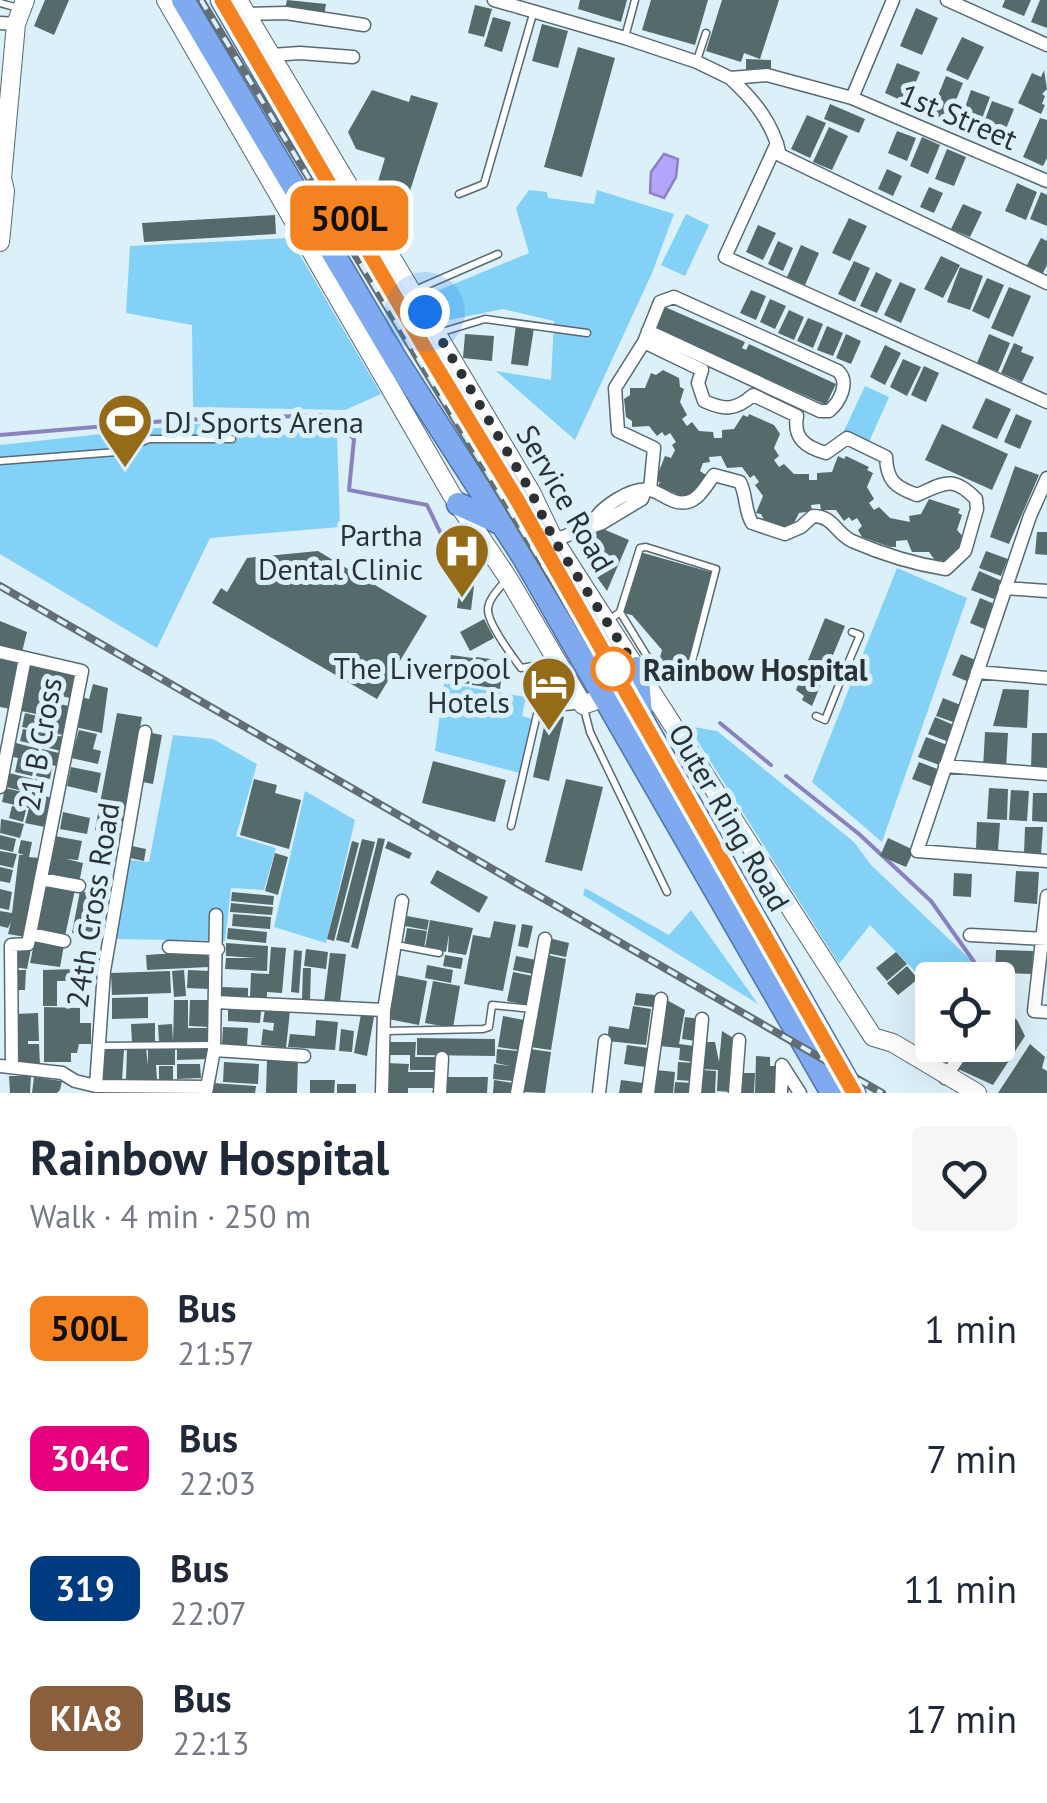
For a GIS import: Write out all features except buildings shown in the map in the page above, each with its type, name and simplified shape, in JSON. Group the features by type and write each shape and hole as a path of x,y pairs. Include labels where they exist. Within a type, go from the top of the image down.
{"highway":[{"name":"Outer Ring Road","path":"183,0 397,361 524,558 593,701 832,1093"},
{"name":"Outer Ring Road","path":"222,0 516,498 854,1093"},
{"path":"458,504 502,524"},
{"path":"643,664 642,722 664,713"}],"street":[{"path":"166,0 458,504 558,662 593,701"},
{"path":"494,0 624,38 730,78 751,98 776,134 780,155 1047,282"},
{"path":"852,98 894,0"},
{"path":"946,0 1047,45"},
{"path":"242,7 364,25"},
{"name":"Service Road","path":"242,7 531,492 554,540 614,617 643,664 664,713 868,1030 873,1037 945,1077"},
{"path":"0,242 16,14"},
{"path":"272,54 354,57"},
{"name":"1st Street","path":"730,78 767,75 852,98 1047,181"},
{"path":"777,142 725,257 1047,402"},
{"path":"646,337 702,370 698,383 704,401 723,410 741,406 752,395 829,411 844,384 843,376 674,297 660,302 646,337 615,388 618,431 654,448 648,490"},
{"path":"554,540 592,524 596,514 636,490 689,502 714,475 724,475 740,482 745,511 752,523 785,534 813,516 822,516 831,520 846,538 924,565 946,569 965,551 977,509 971,493 948,482 917,495 896,487 887,474 886,457 847,438 826,453 812,448 799,438 797,416 778,399 646,337"},
{"path":"1047,478 1030,516 917,850 1047,861"},
{"path":"1030,516 1047,517"},
{"path":"1005,588 1047,591"},
{"name":"21 B Cross","path":"0,652 82,671 28,944 11,944 6,1067"},
{"path":"0,787 26,658"},
{"path":"977,672 1047,678"},
{"path":"0,710 16,714"},
{"name":"24th Cross Road","path":"96,1086 104,971 145,732"},
{"path":"945,766 1047,774"},
{"path":"40,879 78,886"},
{"path":"1047,896 1034,1011 1047,1012"},
{"path":"382,1093 384,1010 402,901"},
{"path":"6,1067 62,1073 71,1087 206,1090 214,1047 216,915"},
{"path":"30,934 64,941"},
{"path":"970,935 1044,939"},
{"path":"517,1093 545,939"},
{"path":"169,947 218,949"},
{"path":"648,1093 662,999"},
{"path":"216,1002 384,1010"},
{"path":"695,1093 702,1019"},
{"path":"599,1093 605,1040"},
{"path":"735,1093 738,1040"},
{"path":"214,1047 304,1056"},
{"path":"440,1093 442,1058"},
{"path":"945,1077 955,1062"},
{"path":"781,1093 782,1065 800,1093"},
{"path":"945,1077 966,1093"},
{"path":"945,1077 977,1093"}],"lane":[{"path":"624,38 635,0"},
{"path":"0,3 16,14"},
{"path":"459,194 484,184 534,13"},
{"path":"696,62 706,33"},
{"path":"413,291 498,254"},
{"path":"438,334 485,319 587,333"},
{"path":"0,461 116,452 149,439 232,439"},
{"path":"614,617 640,548 646,546 716,569 691,670 685,674 643,664"},
{"path":"508,578 489,603 487,614 511,655 522,668 558,662"},
{"path":"846,668 860,635 852,632"},
{"path":"816,716 825,720 842,677"},
{"path":"511,826 538,710 593,701 590,732 668,892"},
{"path":"395,945 438,954"},
{"path":"383,1030 484,1030 489,1027 492,1005 533,1009"},
{"path":"98,1046 214,1047"}],"shaded area":[{"path":"664,154 678,159 676,177 664,198 650,193 651,172"},
{"path":"529,190 547,192 548,198 594,204 597,190 674,214 652,273 575,440 496,371 551,380 554,321 503,309 449,320 432,293 529,253 516,208"},
{"path":"686,214 709,225 685,276 661,265"},
{"path":"290,238 381,394 345,410 193,407 192,325 126,313 130,246"},
{"path":"865,386 889,397 869,442 844,431"},
{"path":"194,424 337,435 340,527 210,538 157,648 0,554 0,445"},
{"path":"897,568 967,598 882,842 812,782"},
{"path":"444,683 526,697 522,716 532,719 520,773 435,751"},
{"path":"688,726 717,731 854,842 871,865 973,962 915,962 915,971 870,925 839,964"},
{"path":"173,735 213,739 257,764 236,836 276,848 264,890 231,888 225,941 116,939 130,860 149,862"},
{"path":"305,791 355,820 326,943 274,927"},
{"path":"585,888 669,935 691,910 758,1004 583,895"}],"waterway":[{"path":"0,435 177,420 328,415 354,439 349,490 427,505 459,571"},
{"path":"720,723 771,765"},
{"path":"786,776 859,834 931,901 974,962"}],"railway":[{"path":"201,0 781,958"},
{"path":"0,586 882,1093"}],"bus line":[{"name":"500L","path":"222,0 516,498 854,1093"}],"place":[{"name":"DJ Sports Arena","path":"125,470"},
{"name":"Partha Dental Clinic","path":"462,600"},
{"name":"Rainbow Hospital","path":"613,669"},
{"name":"The Liverpool Hotels","path":"549,733"}],"route":[{"path":"425,312 531,492 554,540 634,664 613,669"}]}
